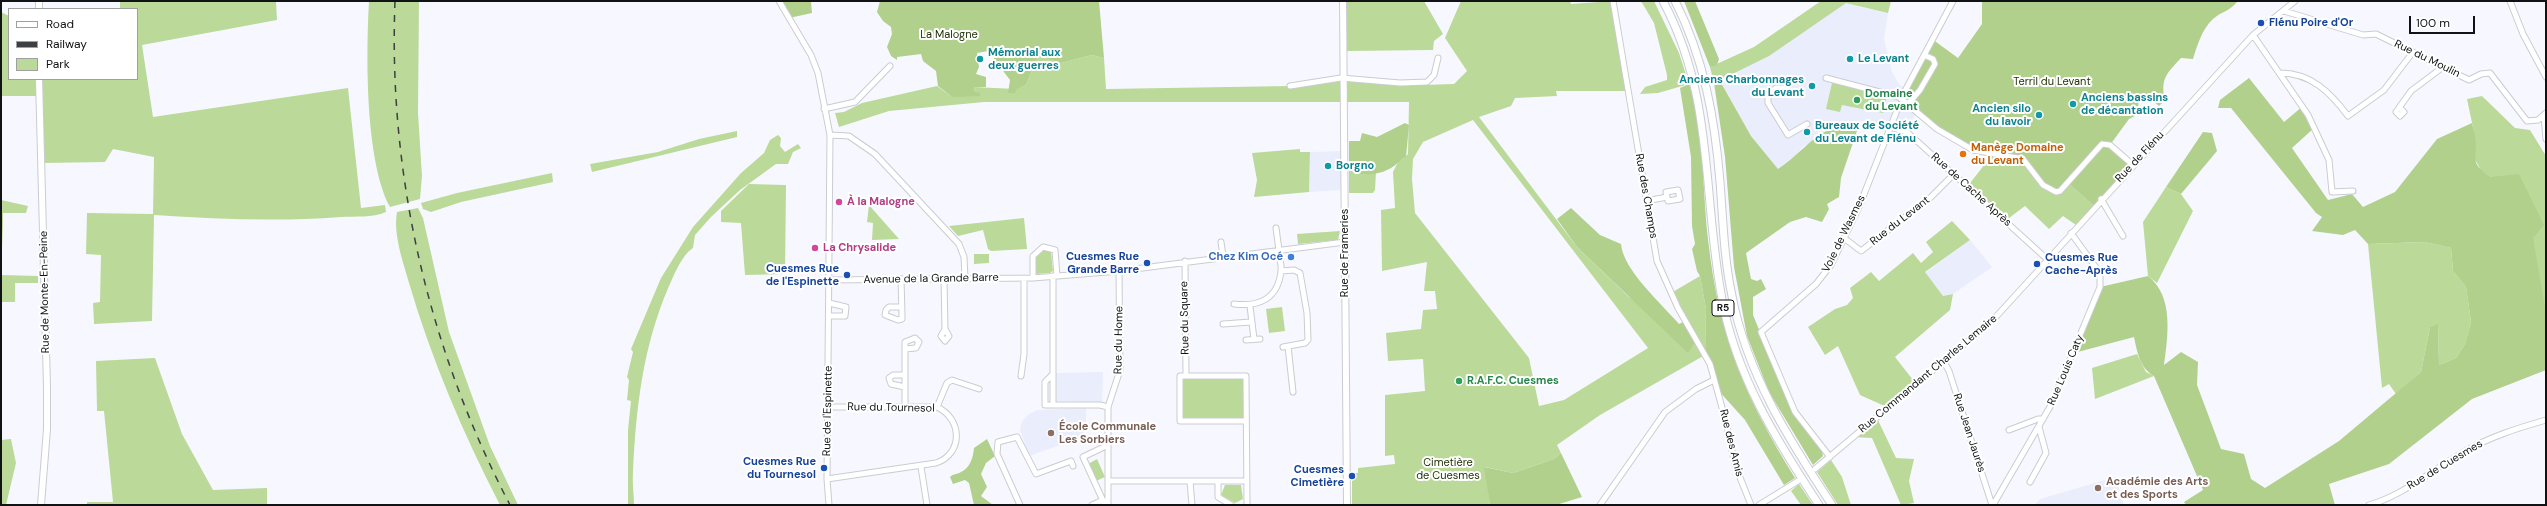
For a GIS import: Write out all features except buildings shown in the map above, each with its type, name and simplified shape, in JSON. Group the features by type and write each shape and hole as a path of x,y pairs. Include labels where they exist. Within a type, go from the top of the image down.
{"highway":[{"name":"R5","path":"1663,1 1689,63 1696,89 1704,135 1718,276 1733,344 1760,408 1819,505"},
{"name":"R5","path":"1675,1 1700,61 1706,86 1715,134 1728,274 1744,341 1770,404 1832,505"}],"main road":[{"name":"Rue de Frameries","path":"1343,1 1347,505"},
{"name":"Rue de Monte-En-Peine","path":"39,80 47,387 47,428 40,505"}],"street":[{"name":"Rue de l'Espinette","path":"779,1 811,54 818,73 830,135 827,478 829,505"},
{"name":"Rue des Champs","path":"1613,1 1657,261 1678,308 1706,355 1714,380"},
{"path":"1906,90 1953,1"},
{"name":"Rue de Flénu","path":"2071,233 2253,35 2295,1"},
{"path":"2510,1 2523,34 2546,77"},
{"name":"Rue du Moulin","path":"2284,11 2363,35 2376,34 2469,80 2482,74 2490,73 2527,121 2538,120 2545,114"},
{"path":"2253,35 2308,115 2329,160 2332,192 2353,191"},
{"path":"2280,73 2292,73 2317,82 2348,116 2384,90 2413,52"},
{"path":"1908,104 1920,90 1934,64 1932,59 1924,55"},
{"path":"1290,86 1344,78 1400,83 1427,82 1434,75 1438,58"},
{"path":"824,109 855,102 890,66"},
{"path":"2400,108 2411,91 2443,67"},
{"path":"1826,78 1893,94 1908,104 1937,128 1973,150 2023,158 2043,185 2056,192 2060,192 2102,144 2110,145 2133,165"},
{"path":"1786,88 1776,88 1768,94 1768,103 1788,135 1806,124"},
{"name":"Voie de Wasmes","path":"1830,457 1795,412 1761,332 1822,279 1859,207 1896,112"},
{"path":"2545,114 2546,139"},
{"name":"Rue de Cache Après","path":"1890,128 1907,132 2048,260"},
{"path":"830,135 842,135 854,139 875,154 896,174 959,244 964,257 965,278"},
{"name":"Rue du Levant","path":"1844,238 1861,251 1931,197 1953,175"},
{"path":"1646,201 1667,197"},
{"path":"2101,199 2123,236"},
{"path":"1234,304 1250,306 1263,301 1273,292 1281,271 1276,228"},
{"name":"Rue Commandant Charles Lemaire","path":"1815,469 1993,320 2071,233"},
{"name":"Rue Louis Caty","path":"1993,505 2039,428 2066,372 2101,279 2100,273 2071,233"},
{"path":"1221,242 1223,256"},
{"name":"Avenue de la Grande Barre","path":"829,280 1033,278 1119,271 1223,256 1345,242"},
{"path":"2080,245 2084,247 2097,263"},
{"path":"1033,278 1033,256 1043,247 1055,250 1053,405"},
{"name":"Rue du Square","path":"1185,261 1186,376"},
{"path":"1281,271 1294,270 1300,273 1307,313 1307,342 1285,346 1293,392"},
{"name":"Rue du Home","path":"1105,503 1108,481 1108,407 1120,370 1119,271"},
{"path":"1021,376 1024,354 1024,278"},
{"path":"901,279 902,308"},
{"path":"944,279 945,329"},
{"path":"829,303 846,307 845,316 829,316"},
{"path":"1250,306 1254,340"},
{"path":"1223,324 1251,322"},
{"path":"1246,340 1260,339"},
{"path":"905,349 905,406"},
{"name":"Rue Jean Jaurès","path":"1944,362 1950,371 1993,505"},
{"path":"1053,374 1045,382 1045,405 1100,404 1108,407"},
{"path":"905,375 893,375 889,378 891,384 905,387"},
{"path":"1246,421 1180,421 1180,376 1246,376 1248,505"},
{"path":"937,408 947,383 952,380 979,389"},
{"path":"1600,505 1664,412 1696,389 1714,380"},
{"name":"Rue des Amis","path":"1714,380 1736,465 1752,505"},
{"name":"Rue du Tournesol","path":"827,478 921,467 947,458 956,442 954,422 946,412 937,408 905,406 828,407"},
{"path":"2009,430 2038,419 2043,419"},
{"name":"Rue de Cuesmes","path":"2369,505 2395,495 2464,452 2488,440 2546,420"},
{"path":"2030,482 2046,453 2039,428"},
{"path":"1020,505 997,454 998,442 1016,437 1036,474 1070,461 1073,466"},
{"path":"1092,505 1105,503 1083,456 1108,444"},
{"path":"921,467 927,505"},
{"path":"1108,481 1247,481"},
{"path":"1190,481 1192,505"},
{"path":"1759,505 1798,481"},
{"path":"1218,482 1218,497 1232,505"}],"shaded area":[{"name":"Anciens Charbonnages du Levant","path":"1846,3 1888,13 1884,39 1892,72 1899,84 1915,96 1917,113 1907,126 1907,132 1861,121 1859,125 1851,124 1802,147 1795,158 1778,169 1751,136 1720,81"},
{"path":"1341,151 1341,190 1309,192 1310,152"},
{"path":"1970,240 1992,267 1953,294 1943,296 1925,273"},
{"name":"École Communale Les Sorbiers","path":"1103,372 1102,402 1056,401 1056,373"},
{"name":"École Communale Les Sorbiers","path":"1086,408 1086,431 1069,442 1029,456 1020,430 1022,421 1029,414 1037,410"},
{"name":"Académie des Arts et des Sports","path":"2115,477 2124,505 2034,505 2040,499"}],"green space":[{"path":"120,1 276,1 277,20 142,45 153,117 348,88 361,208 385,205 386,212 370,216 270,220 154,215 152,321 94,324 93,303 100,302 101,255 86,254 87,213 153,214 154,157 113,149 105,162 42,163 40,96 1,96 1,12 8,16 8,80 138,80 138,8 120,8"},
{"path":"369,1 419,1 418,113 422,176 420,199 390,207 382,187 376,163 369,107"},
{"path":"779,1 811,1 812,13 789,18"},
{"name":"La Malogne","path":"880,1 1099,1 1104,58 1092,55 1061,63 1040,57 1037,59 1026,85 1017,89 1015,93 1008,93 1010,80 994,59 994,50 977,53 979,67 976,74 986,77 986,87 974,87 975,92 980,93 980,96 952,97 938,86 936,71 923,61 921,54 897,57 897,60 891,56 887,47 892,34 891,27 883,21 877,12"},
{"path":"1347,1 1424,1 1443,34 1434,41 1433,50 1347,51"},
{"name":"Cimetière de Cuesmes","path":"1461,1 1570,1 1571,4 1613,1 1628,91 1556,91 1557,96 1515,98 1511,106 1479,117 1577,247 1629,297 1696,340 1671,293 1700,276 1706,309 1705,355 1600,415 1557,445 1561,453 1554,459 1513,473 1485,467 1490,505 1352,505 1352,473 1358,473 1358,468 1395,464 1394,455 1385,456 1385,395 1425,391 1423,359 1388,361 1386,333 1421,329 1423,310 1437,309 1435,291 1424,291 1427,262 1382,271 1381,210 1395,208 1393,172 1399,160 1403,159 1408,154 1409,102 984,102 889,111 839,127 835,113 844,112 862,103 937,86 952,97 975,92 974,87 1016,89 1026,85 1037,59 1040,57 1061,63 1092,55 1104,58 1106,89 1290,86 1344,80 1421,82 1423,85 1454,84 1467,71 1445,38","holes":["1473,120 1648,348 1564,400 1539,406 1529,358 1415,213 1412,179 1413,159 1423,142"]},
{"path":"1641,1 1654,1 1679,53 1689,84 1658,93 1640,94 1645,87 1667,80 1654,23"},
{"path":"1684,1 1695,1 1719,59 1717,65 1710,67"},
{"path":"1821,1 1891,1 1888,13 1846,3 1769,56 1714,83 1710,67 1754,47"},
{"name":"Terril du Levant","path":"1982,1 2238,1 2232,7 2216,16 2209,23 2200,38 2193,59 2181,58 2168,72 2163,87 2165,100 2159,106 2152,100 2139,100 2137,115 2129,119 2110,145 2133,165 2094,206 2067,182 2060,191 2051,190 2023,158 1990,155 1958,142 1908,104 1914,96 1906,89 1932,39 1958,58 1982,24"},
{"path":"2249,78 2284,122 2303,106 2314,128 2292,148 2328,200 2352,194 2363,207 2395,192 2437,139 2472,123 2476,140 2475,159 2477,165 2491,177 2519,174 2544,225 2533,238 2546,313 2546,370 2472,399 2389,464 2329,484 2335,505 2186,505 2184,502 2203,490 2154,376 2145,369 2142,364 2136,348 2134,337 2074,353 2100,287 2148,276 2156,284 2166,305 2168,329 2164,365 2181,352 2198,362 2197,385 2221,449 2244,454 2251,479 2265,488 2339,441 2421,372 2430,327 2438,324 2439,365 2456,358 2465,344 2471,322 2466,287 2453,271 2451,248 2425,242 2368,244 2355,230 2343,235 2312,231 2322,217 2316,213 2231,108 2218,108 2220,100"},
{"path":"1720,81 1751,136 1778,169 1824,132 1845,125 1859,125 1841,178 1839,197 1827,204 1829,209 1822,222 1806,217 1790,222 1746,253 1751,279 1757,281 1761,279 1766,289 1753,297 1753,315 1787,397 1821,447 1823,456 1813,465 1769,392 1747,336 1734,267 1725,157 1714,83"},
{"name":"Domaine du Levant","path":"1832,83 1887,96 1883,113 1842,105 1840,112 1826,109"},
{"path":"1689,84 1698,122 1708,239 1719,306 1736,364 1748,392 1761,420 1795,478 1784,485 1745,420 1717,389 1705,355 1706,309 1700,276 1697,271 1692,249 1695,244 1692,226 1691,157 1680,88"},
{"path":"2482,96 2515,128 2530,130 2546,156 2546,315 2491,177 2481,170 2474,158 2476,142 2467,99"},
{"path":"1405,123 1409,125 1406,157 1391,168 1376,174 1364,174 1354,172 1349,169 1349,141 1360,141 1362,133 1377,137"},
{"path":"737,131 737,137 592,172 590,164 658,152 699,139"},
{"path":"2203,132 2212,133 2217,151 2181,194 2166,187"},
{"path":"778,135 781,138 780,146 785,152 798,144 801,148 793,152 788,164 776,164 740,190 711,217 695,235 693,248 685,255 669,286 653,331 642,377 634,448 634,505 628,505 628,430 631,401 627,400 629,380 627,377 633,352 631,349 661,278 693,227 741,173 764,153 770,140"},
{"path":"1300,149 1300,152 1310,152 1309,192 1254,197 1257,180 1252,153"},
{"path":"1992,155 2013,156 2067,182 2094,206 2076,225 2063,216 2049,229 2025,206 2005,221 1967,187"},
{"path":"1349,169 1368,174 1376,172 1375,190 1373,193 1349,193"},
{"path":"552,173 553,182 461,202 431,212 423,209 421,203 457,193"},
{"path":"749,184 786,185 785,274 745,275 741,223 721,222 721,211"},
{"path":"2166,187 2181,194 2193,211 2157,283 2148,276 2143,222"},
{"path":"1,200 28,206 26,213 3,213 3,249"},
{"path":"869,205 899,239 872,240 873,223 867,222"},
{"path":"418,208 423,218 449,332 490,446 518,505 500,505 473,451 449,396 418,312 399,248 396,221 397,212"},
{"path":"1571,208 1600,235 1621,244 1623,254 1629,265 1644,286 1679,324 1685,321 1696,340 1688,353 1577,247 1557,219"},
{"path":"1024,218 1027,249 991,251 988,249 983,230 958,236 949,226"},
{"path":"1952,221 1970,240 1925,272 1943,296 1953,294 1950,310 1895,357 1917,385 1889,408 1860,395 1838,346 1825,355 1808,327 1835,309 1847,305 1853,298 1850,288 1871,272 1879,281 1913,253 1921,263 1933,252 1926,242"},
{"path":"1340,231 1338,240 1298,244 1297,234"},
{"path":"2425,242 2451,248 2453,271 2466,287 2471,322 2465,344 2456,358 2439,365 2438,325 2430,327 2421,372 2396,394 2389,384 2382,388 2368,244"},
{"path":"1042,250 1051,251 1053,271 1050,273 1036,274 1035,258"},
{"path":"974,254 989,254 989,263 974,264"},
{"path":"1,275 38,276 38,283 15,283 15,302 1,302"},
{"path":"1282,307 1285,331 1269,333 1266,309"},
{"path":"2137,354 2146,372 2154,376 2095,399 2092,368"},
{"path":"155,358 182,434 213,490 267,488 267,505 87,505 87,502 113,502 104,411 97,411 96,361"},
{"path":"1183,379 1243,379 1243,419 1183,419"},
{"path":"1877,418 1896,458 1914,459 1909,481 1914,503 1901,505 1872,438 1853,437"},
{"path":"11,439 16,463 6,505 1,505 1,440"},
{"path":"987,439 995,456 986,463 981,474 987,487 981,496 993,505 974,505 969,483 965,480 953,484 950,477 967,468 972,459 974,448"},
{"path":"1561,453 1582,497 1556,505 1490,505 1484,467 1513,473 1554,459"},
{"path":"1097,459 1105,477 1096,481 1088,464"},
{"path":"1831,460 1842,477 1851,505 1838,505 1817,472"},
{"path":"1799,484 1813,505 1801,505 1791,491"},
{"path":"1225,485 1241,485 1243,499 1235,503 1221,495"}],"tunnel":[{"path":"1896,113 1906,89"}],"railway":[{"path":"395,1 395,67 399,132 407,197 420,260 436,324 457,385 482,446 510,505"}],"place":[{"name":"Flénu Poire d'Or","path":"2261,23"},
{"name":"Mémorial aux deux guerres","path":"980,59"},
{"name":"Le Levant","path":"1850,59"},
{"name":"Anciens Charbonnages du Levant","path":"1812,86"},
{"name":"Domaine du Levant","path":"1857,100"},
{"name":"Anciens bassins de décantation","path":"2073,104"},
{"name":"Ancien silo du lavoir","path":"2039,115"},
{"name":"Bureaux de Société du Levant de Flénu","path":"1807,132"},
{"name":"Manège Domaine du Levant","path":"1963,154"},
{"name":"Borgno","path":"1328,166"},
{"name":"À la Malogne","path":"839,202"},
{"name":"La Chrysalide","path":"815,248"},
{"name":"Chez Kim Océ","path":"1291,257"},
{"name":"Cuesmes Rue Grande Barre","path":"1147,263"},
{"name":"Cuesmes Rue Cache-Après","path":"2037,264"},
{"name":"Cuesmes Rue de l'Espinette","path":"847,275"},
{"name":"R.A.F.C. Cuesmes","path":"1459,381"},
{"name":"École Communale Les Sorbiers","path":"1051,433"},
{"name":"Cuesmes Rue du Tournesol","path":"824,468"},
{"name":"Cuesmes Cimetière","path":"1352,476"},
{"name":"Académie des Arts et des Sports","path":"2098,488"}]}
